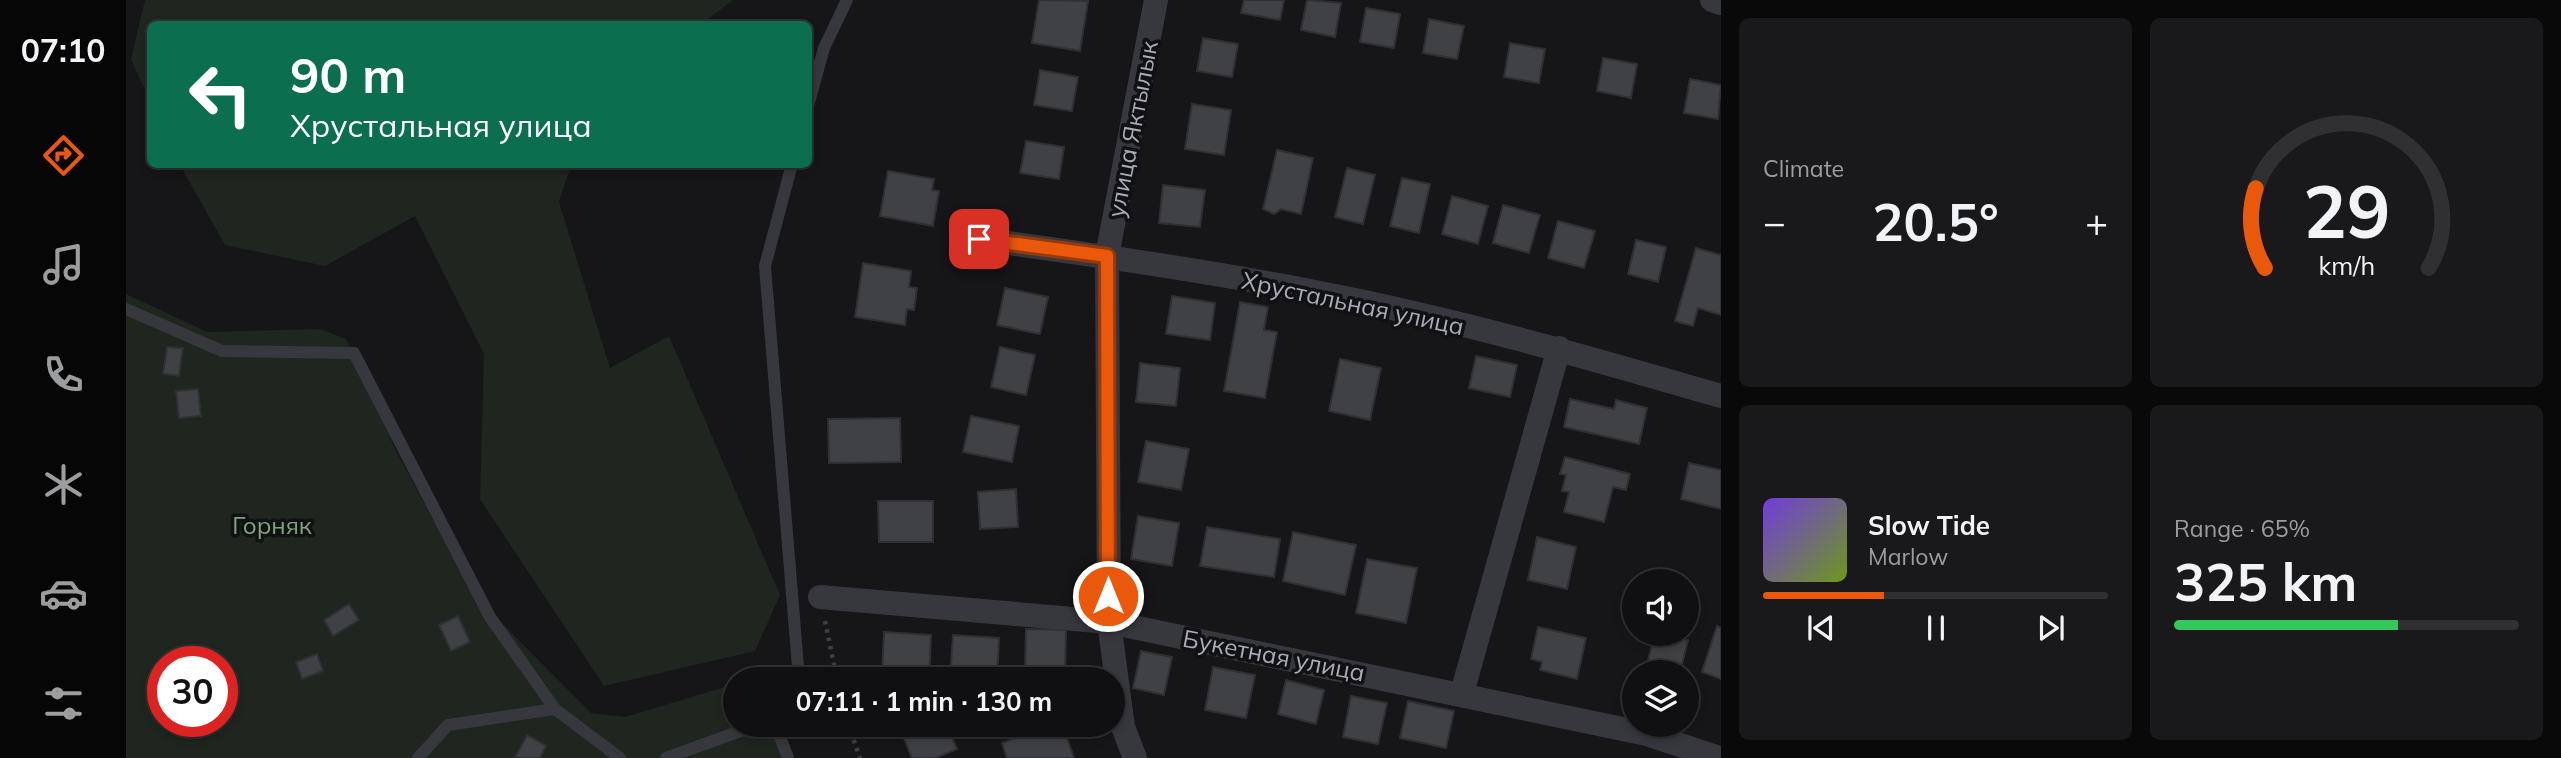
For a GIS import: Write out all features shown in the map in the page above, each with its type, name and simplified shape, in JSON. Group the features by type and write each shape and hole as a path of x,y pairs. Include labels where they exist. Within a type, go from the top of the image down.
{"street":[{"name":"улица Яктылык","path":"1135,758 1123,727 1108,622 1107,256 1156,0"},
{"path":"1712,0 1721,3"},
{"name":"Хрустальная улица","path":"979,239 1107,256 1326,294 1559,348 1721,396"},
{"path":"1462,693 1559,348"},
{"name":"Букетная улица","path":"820,597 1108,622 1462,693 1647,734 1719,758"}],"lane":[{"path":"812,92 824,48 847,0"},
{"path":"791,168 765,266 798,667"},
{"path":"126,309 222,351 354,353 490,617 555,709 620,758"},
{"path":"418,758 448,725 555,709"},
{"path":"666,758 724,737"},
{"path":"780,737 788,758"}],"path":[{"path":"820,597 835,667"},
{"path":"853,737 860,758"}],"green space":[{"path":"145,0 733,0 705,21 147,21 147,94 131,59"},
{"path":"182,168 570,168 559,202 610,368 669,336 780,595 755,651 604,686 480,499 484,354 415,216 325,266 225,245"},
{"name":"Горняк","path":"126,294 207,332 320,329 346,339 396,451 473,594 591,713 625,717 723,688 723,737 779,737 788,758 126,758"}],"building":[{"path":"1039,0 1088,1 1080,51 1032,43"},
{"path":"1244,0 1284,0 1280,20 1241,13"},
{"path":"1307,0 1341,3 1335,37 1301,30"},
{"path":"1366,8 1400,14 1394,48 1360,42"},
{"path":"1429,19 1464,26 1457,59 1423,53"},
{"path":"1203,38 1238,44 1232,77 1197,71"},
{"path":"1510,43 1545,49 1539,83 1504,77"},
{"path":"1603,58 1637,64 1631,98 1597,91"},
{"path":"1040,70 1078,77 1072,111 1034,105"},
{"path":"1690,79 1721,85 1718,119 1684,113"},
{"path":"1192,104 1231,110 1224,155 1185,149"},
{"path":"1026,141 1064,147 1059,179 1020,173"},
{"path":"1277,150 1313,158 1301,214 1281,209 1274,214 1263,209"},
{"path":"1347,168 1375,175 1363,224 1335,217"},
{"path":"888,171 934,179 932,190 939,191 933,226 880,216"},
{"path":"1402,178 1430,184 1419,233 1390,226"},
{"path":"1163,185 1205,190 1200,227 1159,223"},
{"path":"1452,196 1488,206 1478,244 1442,234"},
{"path":"1503,205 1540,215 1529,253 1493,243"},
{"path":"1558,221 1595,231 1584,268 1548,258"},
{"path":"1636,240 1666,247 1658,282 1628,274"},
{"path":"1696,248 1721,255 1721,315 1698,308 1693,326 1675,321"},
{"path":"863,263 911,271 909,287 917,288 914,310 907,309 905,325 855,317"},
{"path":"1005,288 1048,297 1040,334 997,325"},
{"path":"1172,296 1215,303 1210,340 1166,334"},
{"path":"1240,302 1268,307 1264,330 1277,332 1265,398 1224,391"},
{"path":"167,347 183,348 179,376 163,374"},
{"path":"1000,347 1035,355 1026,395 991,387"},
{"path":"1476,356 1517,365 1510,397 1469,388"},
{"path":"1340,359 1381,368 1370,420 1329,411"},
{"path":"1140,363 1180,368 1176,406 1136,402"},
{"path":"198,389 201,416 179,418 176,391"},
{"path":"1570,399 1614,409 1616,400 1647,408 1639,444 1564,427"},
{"path":"971,416 1019,426 1012,462 963,452"},
{"path":"900,418 901,462 829,463 828,419"},
{"path":"1146,441 1189,449 1181,490 1138,482"},
{"path":"1565,457 1630,474 1626,490 1613,487 1604,522 1564,512 1569,492 1562,491 1566,475 1560,474"},
{"path":"1689,463 1721,470 1721,509 1681,499"},
{"path":"1016,489 1018,527 980,529 978,492"},
{"path":"878,501 933,501 933,542 879,542"},
{"path":"1138,516 1179,523 1172,566 1131,559"},
{"path":"1207,527 1280,539 1274,577 1200,566"},
{"path":"1293,532 1356,545 1345,595 1283,581"},
{"path":"1537,537 1576,547 1567,589 1528,580"},
{"path":"1367,559 1417,568 1406,623 1356,613"},
{"path":"349,604 359,620 333,636 324,620"},
{"path":"458,616 470,642 451,651 439,625"},
{"path":"1717,626 1721,628 1721,679 1702,672"},
{"path":"1538,627 1586,638 1577,679 1540,670 1542,662 1531,659"},
{"path":"1026,629 1066,630 1065,667 1025,667"},
{"path":"884,632 931,635 930,667 882,667"},
{"path":"953,635 999,638 998,667 951,667"},
{"path":"1652,646 1686,646 1683,660 1648,660"},
{"path":"1141,651 1172,657 1164,695 1133,688"},
{"path":"317,654 323,671 302,679 296,662"},
{"path":"1213,667 1255,675 1246,718 1205,710"},
{"path":"1286,680 1324,690 1316,724 1278,714"},
{"path":"1351,696 1387,703 1378,744 1343,737"},
{"path":"1408,701 1454,711 1446,748 1400,738"},
{"path":"527,735 546,746 540,758 515,758"},
{"path":"903,737 952,737 957,749 935,758 912,758"},
{"path":"1018,737 1067,737 1074,758 1007,758 1002,743"}],"route":[{"path":"979,239 1107,256 1108,596"}]}
